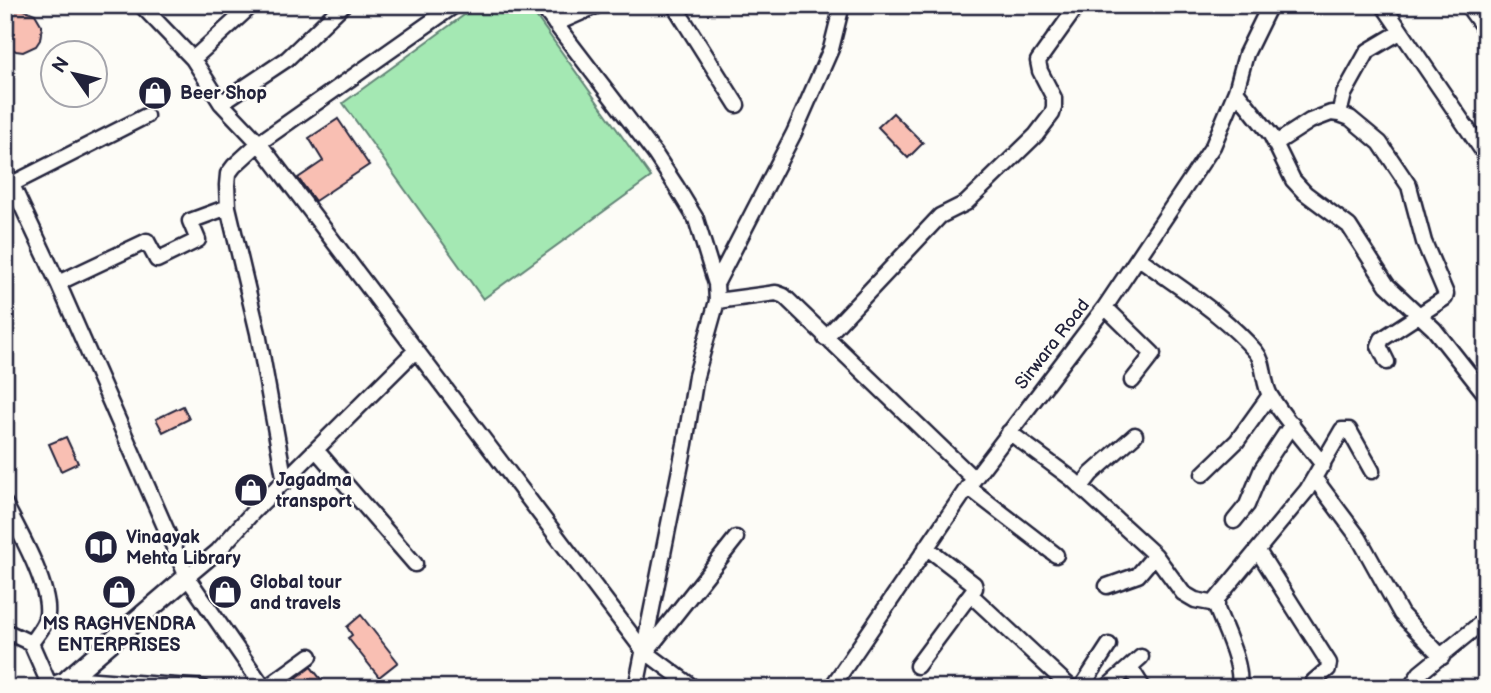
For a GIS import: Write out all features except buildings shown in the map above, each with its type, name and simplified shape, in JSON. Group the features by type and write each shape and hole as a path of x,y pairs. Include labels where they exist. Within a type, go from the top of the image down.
{"main road":[{"path":"69,678 187,577"}],"street":[{"path":"141,5 193,59 221,103 259,143 644,651 694,688"},
{"path":"193,59 252,5"},
{"path":"221,103 287,59 343,5"},
{"path":"285,482 258,333 228,207 228,174 259,143 455,5"},
{"path":"541,5 655,154 676,186 696,219 716,284 717,301 696,376 636,688"},
{"path":"555,24 598,5"},
{"path":"674,5 737,105"},
{"path":"716,284 794,132 831,49 842,5"},
{"path":"825,338 940,216 966,203 981,191 1036,135 1052,114 1054,98 1040,71 1038,61 1078,5"},
{"name":"Sirwara Road","path":"831,688 971,483 1105,307 1213,146 1236,91 1246,54 1270,5"},
{"path":"1382,5 1486,156"},
{"path":"1467,5 1486,31"},
{"path":"1339,114 1344,94 1368,51 1400,33"},
{"path":"1236,91 1276,143 1293,180 1305,193 1349,226 1387,285 1434,329 1486,395"},
{"path":"1276,143 1319,117 1339,114 1350,118 1380,143 1409,186 1424,242 1446,291 1445,298 1379,343 1387,362"},
{"path":"12,184 146,116"},
{"path":"5,170 58,283 187,577 265,688 310,656"},
{"path":"58,283 147,242 157,260 198,240 190,221 228,207"},
{"path":"1139,258 1213,312 1256,352 1262,362 1264,380 1270,395 1323,465"},
{"path":"717,301 776,293 783,296 971,483 1056,555"},
{"path":"1105,307 1153,354 1132,381"},
{"path":"187,577 218,551 253,512 416,350"},
{"path":"1203,474 1237,441 1270,395"},
{"path":"1234,522 1247,505 1262,468 1292,424"},
{"path":"1238,688 1239,669 1216,604 1217,599 1315,480 1342,430 1349,430 1372,471"},
{"path":"1009,432 1081,487 1155,555 1182,593 1195,600 1216,604"},
{"path":"1081,487 1091,474 1135,435"},
{"path":"317,451 415,564"},
{"path":"1315,480 1363,545 1401,614 1442,657"},
{"path":"5,504 46,597 47,614 43,626 31,643"},
{"path":"644,651 736,538"},
{"path":"917,666 975,588 974,584 926,547"},
{"path":"1258,551 1329,663 1328,669 1314,681 1317,688"},
{"path":"1107,586 1138,575 1155,555"},
{"path":"971,595 1080,687 1109,645"},
{"path":"1411,687 1420,673 1486,619"},
{"path":"5,631 31,643 46,686 69,678 203,688"},
{"path":"1106,688 1136,662 1143,688"}],"green space":[{"path":"478,5 528,5 651,177 483,299 343,103"}],"place":[{"name":"Beer Shop","path":"155,93"},
{"name":"Jagadma transport","path":"251,490"},
{"name":"Vinaayak Mehta Library","path":"101,547"},
{"name":"MS RAGHVENDRA ENTERPRISES","path":"119,592"},
{"name":"Global tour and travels","path":"225,592"}]}
